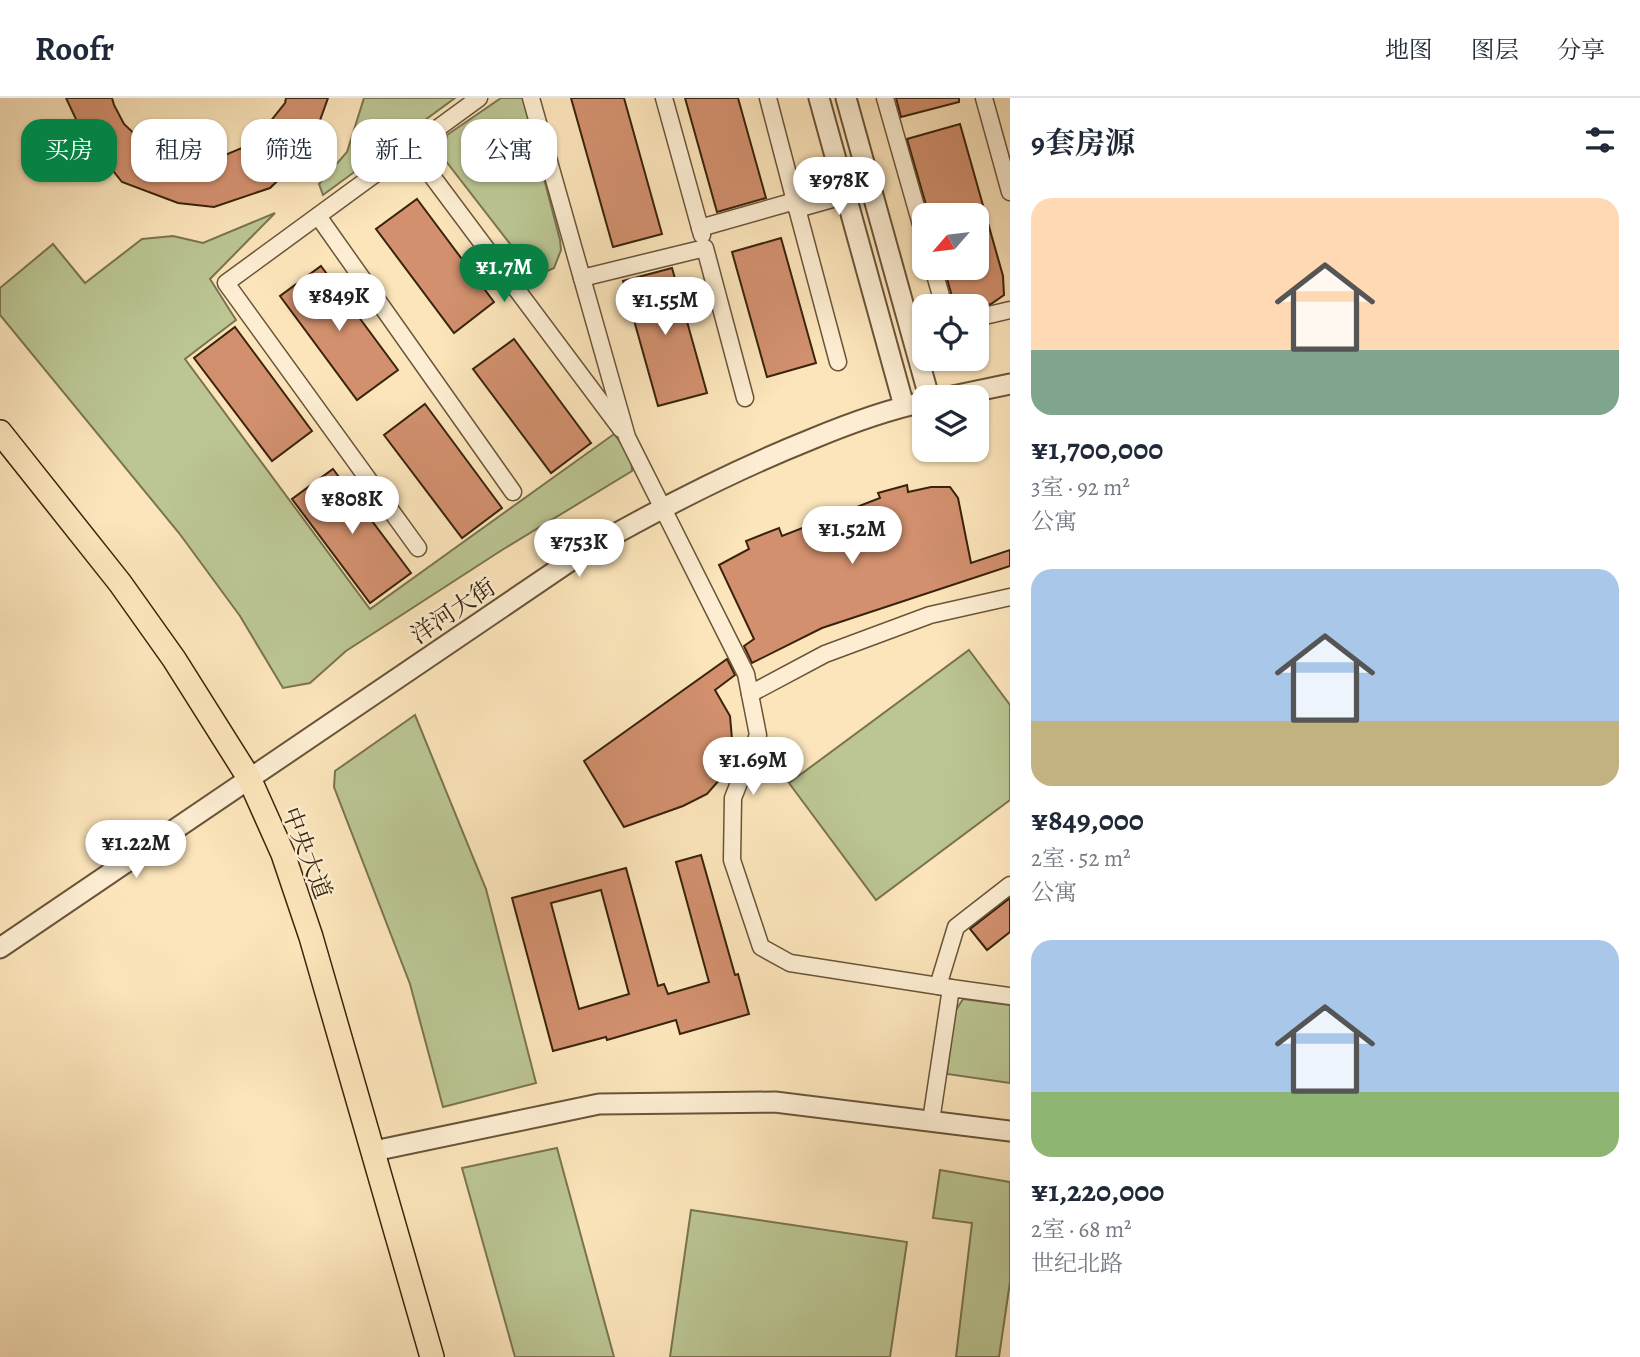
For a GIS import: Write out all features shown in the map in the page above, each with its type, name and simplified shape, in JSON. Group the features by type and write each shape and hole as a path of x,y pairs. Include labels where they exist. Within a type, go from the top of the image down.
{"main road":[{"name":"中央大道","path":"0,432 120,583 181,670 249,778 291,878 374,1151 432,1357"}],"street":[{"path":"447,122 479,98"},
{"path":"531,98 627,437"},
{"path":"664,98 745,398"},
{"path":"768,98 838,362"},
{"path":"819,98 904,406"},
{"path":"846,98 926,385"},
{"path":"885,98 915,203"},
{"path":"984,98 1010,192"},
{"path":"364,182 226,283 418,548"},
{"path":"436,182 627,437 746,674 758,735 733,798 732,860 761,947 790,964 1010,996"},
{"path":"700,228 871,188"},
{"path":"318,216 513,492"},
{"path":"582,278 705,248"},
{"path":"989,315 1010,310"},
{"path":"989,388 1010,384"},
{"name":"洋河大街","path":"0,948 585,551 663,506 762,458 833,430 912,404"},
{"path":"750,694 825,653 930,615 1010,597"},
{"path":"931,1121 945,987 956,926 1010,884"},
{"path":"374,1151 599,1104 775,1102 1010,1131"}],"green space":[{"path":"364,98 455,98 426,119 357,119"},
{"path":"501,98 523,98 528,119 470,119"},
{"path":"461,125 461,181 447,162 447,135"},
{"path":"351,139 351,174 323,195 319,184 337,182 337,163 347,152"},
{"path":"462,182 545,182 561,250 554,268 541,274 528,267"},
{"path":"275,213 210,279 236,320 185,359 370,609 614,434 631,456 632,471 502,550 346,651 310,683 283,688 240,616 179,533 0,315 0,288 53,244 85,283 142,239 173,236 203,243"},
{"path":"969,650 1010,705 1010,800 876,900 789,783"},
{"path":"415,715 486,889 536,1083 443,1107 410,984 334,787 335,771"},
{"path":"963,999 1010,1005 1010,1083 947,1074 954,1013"},
{"path":"557,1148 614,1357 515,1357 462,1168"},
{"path":"940,1170 1010,1182 1010,1282 999,1357 956,1357 972,1223 933,1218"},
{"path":"691,1210 907,1242 890,1357 670,1357"}],"building":[{"path":"66,98 112,98 124,124 131,131 131,182 227,182 227,154 241,148 241,182 276,182 270,188 214,207 178,203 122,182 117,176 117,119 76,119"},
{"path":"286,98 328,98 320,119 272,119"},
{"path":"571,98 624,98 662,234 613,247"},
{"path":"685,98 738,98 766,198 717,212"},
{"path":"896,98 959,98 959,102 901,117"},
{"path":"960,124 982,203 926,203 907,139"},
{"path":"417,199 494,302 454,333 376,229"},
{"path":"989,227 1003,276 1004,295 989,304 989,294 951,294 947,280 989,280"},
{"path":"781,238 816,363 767,377 732,252"},
{"path":"321,266 398,370 357,400 280,296"},
{"path":"672,268 707,393 658,406 623,281"},
{"path":"235,327 312,431 272,461 194,358"},
{"path":"514,339 591,443 551,473 473,369"},
{"path":"425,404 502,508 462,538 384,435"},
{"path":"333,469 411,573 370,603 292,499"},
{"path":"907,485 908,492 931,487 950,487 958,498 971,563 1010,550 1010,566 822,628 752,663 744,646 754,639 719,565 749,549 746,541 779,528 782,536 880,498 878,493"},
{"path":"727,659 735,675 715,690 730,716 733,751 721,778 707,794 683,806 624,827 584,761"},
{"path":"701,855 735,975 738,974 749,1014 680,1034 676,1020 607,1040 606,1037 553,1051 512,898 626,868 658,986 664,984 668,994 709,982 676,862","holes":["601,890 629,994 579,1009 551,903"]},
{"path":"1010,898 1010,932 987,950 970,929"}]}
